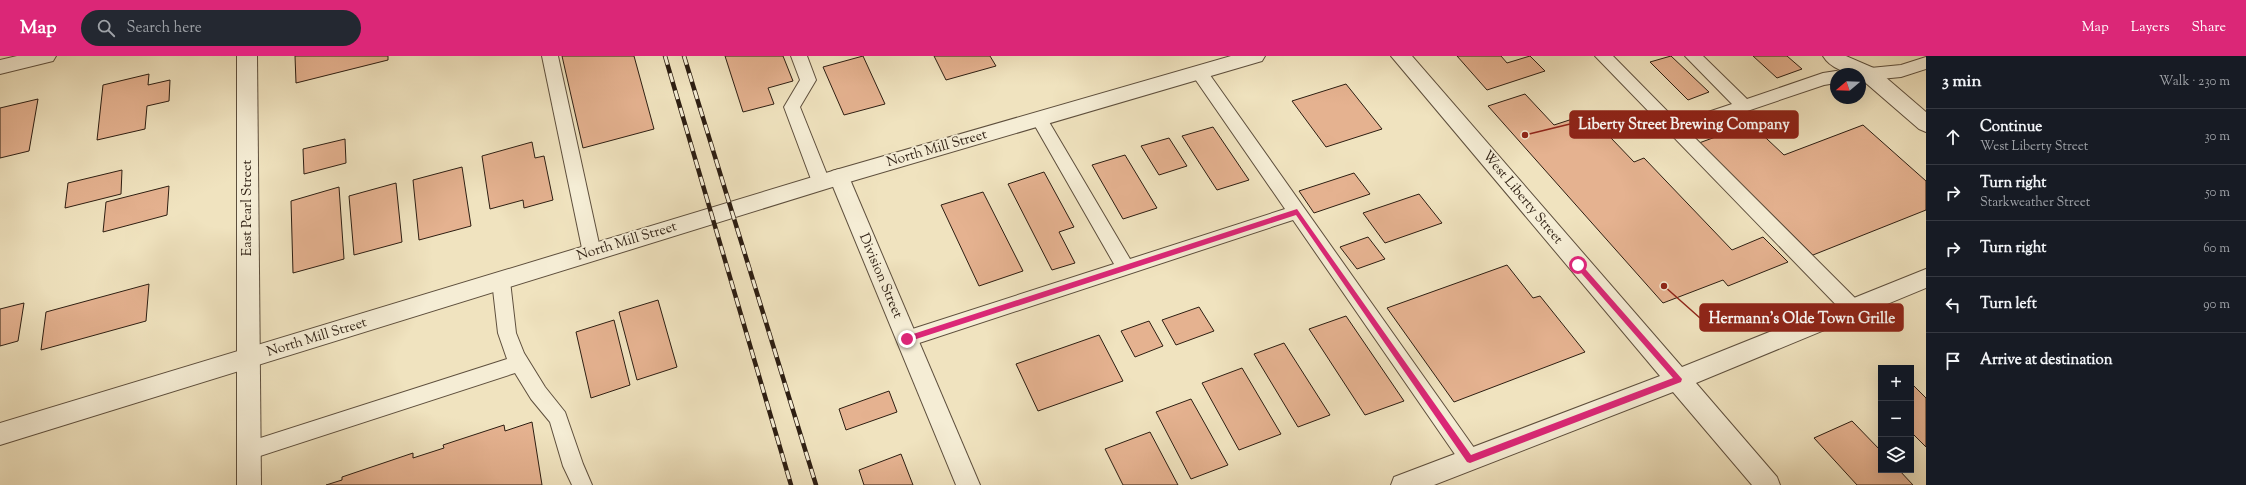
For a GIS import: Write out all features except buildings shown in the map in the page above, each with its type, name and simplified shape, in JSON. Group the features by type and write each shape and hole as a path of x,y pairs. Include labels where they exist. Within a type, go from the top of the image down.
{"street":[{"path":"0,67 46,56"},
{"name":"East Pearl Street","path":"247,56 247,359 249,485"},
{"name":"North Mill Street","path":"0,434 830,180 1255,56"},
{"name":"West Liberty Street","path":"1401,56 1578,265 1768,485"},
{"path":"1833,56 1852,68"},
{"path":"1866,77 1926,124"},
{"name":"Division Street","path":"830,180 907,339 968,485"},
{"path":"1403,485 1678,379 1926,278"}],"lane":[{"path":"550,56 592,253"},
{"path":"799,56 808,80 792,107 830,180"},
{"path":"1603,56 1852,308"},
{"path":"1693,56 1744,105"},
{"path":"1866,75 1901,71 1926,63"},
{"path":"1199,72 1470,459"},
{"path":"1676,130 1744,105 1830,78"},
{"path":"1039,119 1124,267"},
{"path":"907,339 1124,267 1297,212"},
{"path":"501,281 507,333 520,363 538,393 558,418 573,466 582,485"},
{"path":"248,451 520,363"}],"railway":[{"path":"665,56 791,485"},
{"path":"684,56 816,485"}],"place":[{"name":"Liberty Street Brewing Company","path":"1525,135"},
{"name":"Hermann's Olde Town Grille","path":"1664,286"}],"route":[{"path":"907,339 1124,267 1297,212 1470,459 1678,379 1578,265"}]}
